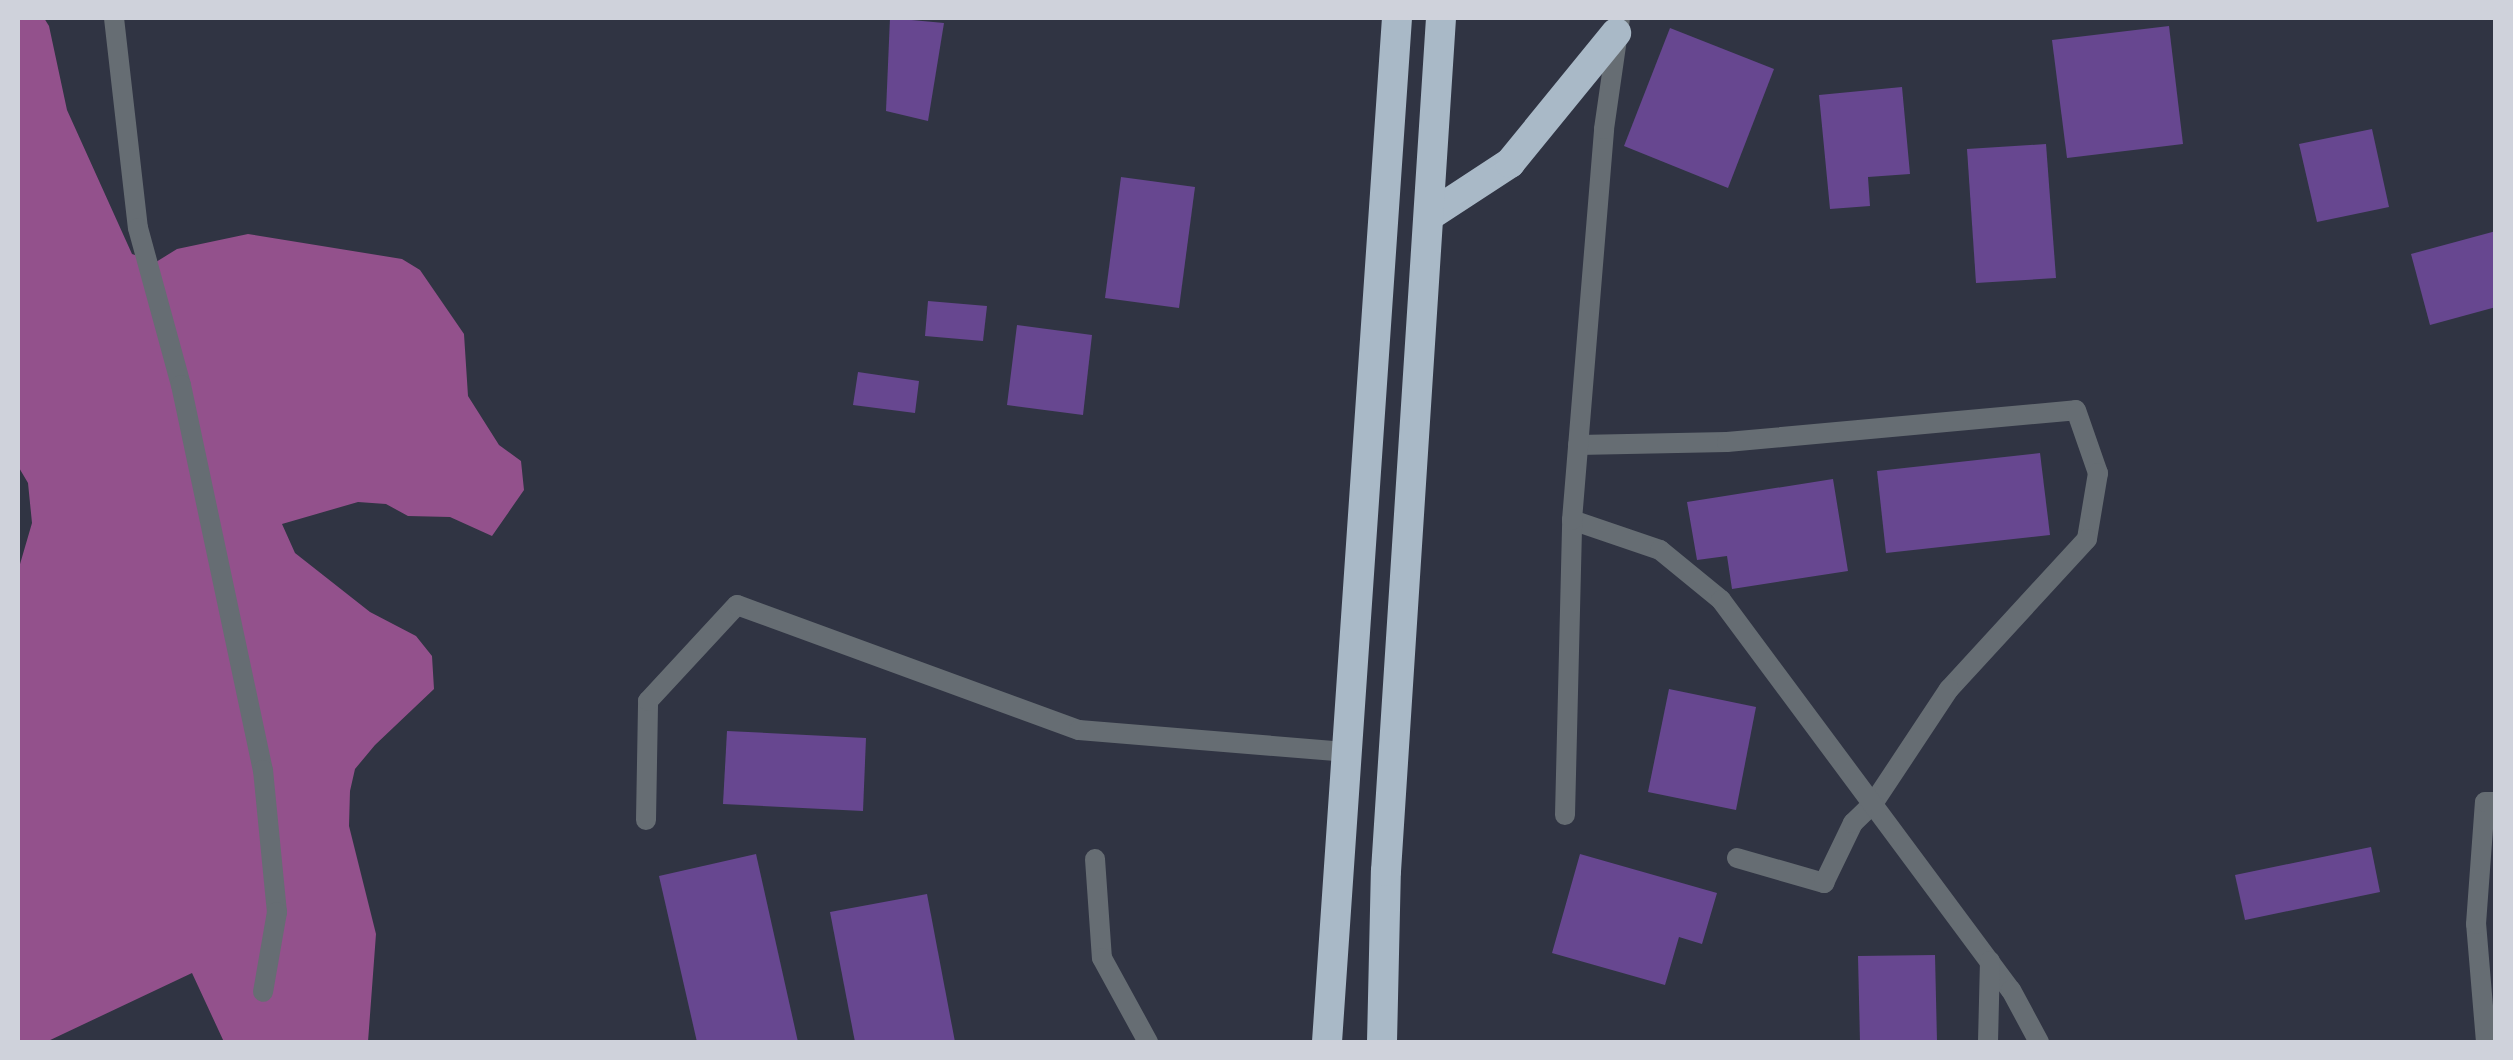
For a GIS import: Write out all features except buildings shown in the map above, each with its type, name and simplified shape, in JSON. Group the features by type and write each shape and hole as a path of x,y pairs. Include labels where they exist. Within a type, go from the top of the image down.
{"highway":[{"path":"1327,1042 1397,18"},
{"path":"1382,1042 1386,870 1441,18"},
{"path":"1428,216 1510,164 1618,25"},
{"path":"1335,888 1386,870"}],"street":[{"path":"114,18 138,228 181,385 263,770 278,912 263,992"},
{"path":"1565,814 1572,520 1618,25"},
{"path":"1578,445 1728,442 2076,410 2098,473 2087,539 1949,689 1873,804 1853,823 1824,883 1737,858"},
{"path":"1572,520 1660,550 1720,600 1990,961 2040,1042"},
{"path":"646,820 648,700 737,606 1079,730 1344,752"},
{"path":"2486,1042 2476,924 2485,802 2496,802"},
{"path":"1095,859 1102,958 1148,1042"},
{"path":"1988,1042 1990,961"}],"shaded area":[{"path":"18,18 44,18 49,26 67,110 132,254 156,262 177,249 248,234 402,259 420,270 464,334 468,396 499,445 521,461 524,490 492,536 450,517 408,516 386,504 358,502 282,524 295,553 370,612 416,636 432,656 434,689 355,769 350,791 349,826 376,934 368,1042 224,1042 192,973 46,1042 18,1042 18,571 32,523 28,483 18,466"}]}
